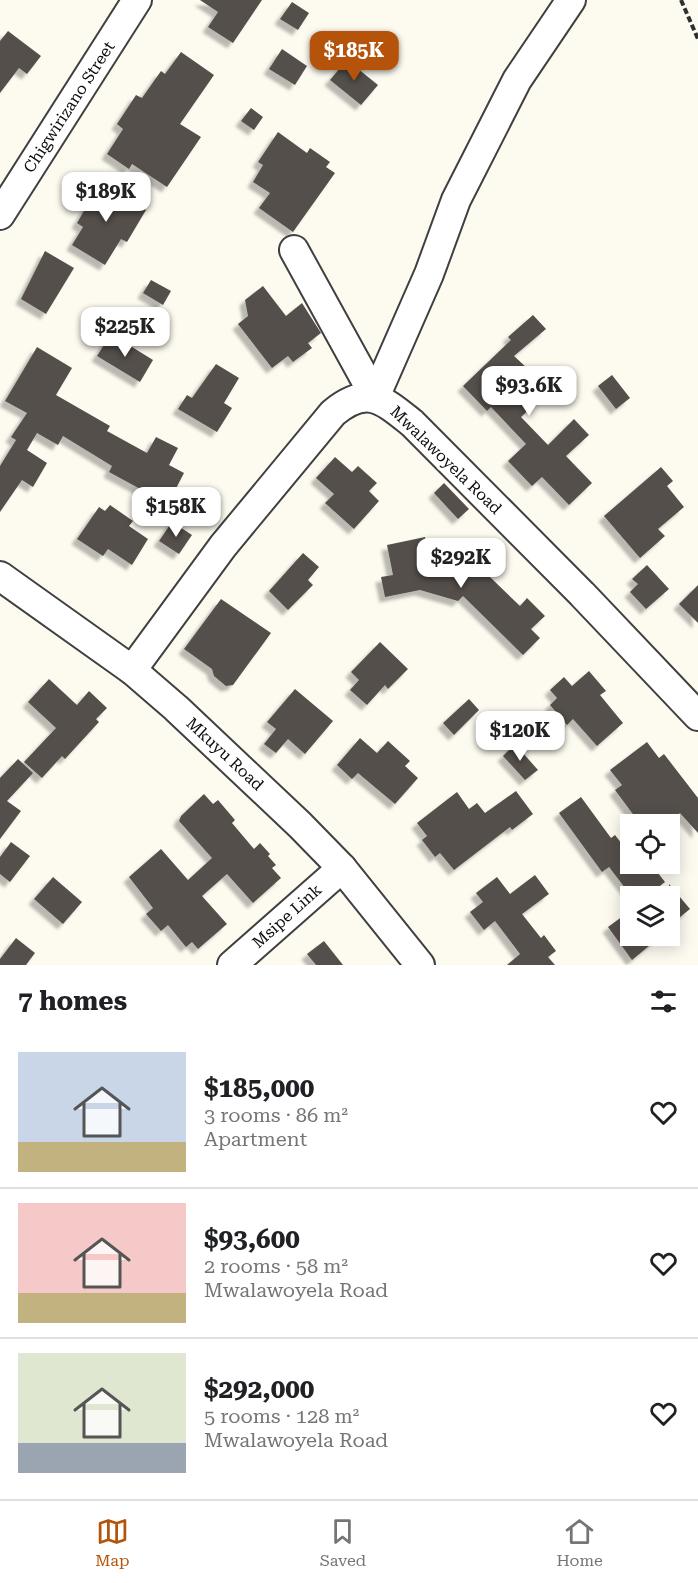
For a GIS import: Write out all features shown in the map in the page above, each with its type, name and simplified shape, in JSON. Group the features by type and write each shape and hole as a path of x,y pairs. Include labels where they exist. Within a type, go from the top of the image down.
{"street":[{"name":"Chigwirizano Street","path":"5,197 137,0"},
{"path":"375,398 429,273 456,200 517,80 571,0"},
{"path":"294,250 375,398"},
{"name":"Mwalawoyela Road","path":"132,670 224,546 333,413 354,399 375,398 383,400 412,423 582,594 698,716"},
{"name":"Mkuyu Road","path":"0,576 132,670 292,817 342,868 420,965"},
{"name":"Msipe Link","path":"232,965 342,868"}],"path":[{"path":"681,0 698,39"}],"building":[{"path":"200,0 262,0 233,43 208,27 218,12"},
{"path":"292,2 309,13 298,30 280,19"},
{"path":"8,31 41,56 27,74 19,68 0,93 0,41"},
{"path":"282,49 307,66 295,85 269,69"},
{"path":"181,52 214,75 180,124 201,137 167,187 132,164 129,169 107,154 123,129 117,124 136,95 142,98 161,71 165,74"},
{"path":"347,60 378,85 361,105 330,80"},
{"path":"251,108 263,117 254,130 241,121"},
{"path":"278,132 307,153 310,148 330,162 326,167 335,173 293,232 259,208 270,193 253,182 263,165 258,162"},
{"path":"89,185 103,193 109,188 146,210 127,242 121,239 105,265 72,245 83,227 77,223 88,204 80,200"},
{"path":"45,251 74,268 46,314 21,299"},
{"path":"151,280 171,291 163,305 143,293"},
{"path":"263,286 286,316 302,303 321,333 308,343 312,348 293,362 288,356 272,368 238,324 248,316 245,300"},
{"path":"533,315 546,329 514,356 527,368 522,372 544,395 521,417 548,445 574,419 589,435 566,456 592,483 569,505 542,477 532,486 508,461 526,444 491,407 487,411 463,386 511,340 508,337"},
{"path":"111,334 153,360 140,382 97,356"},
{"path":"37,347 72,368 56,395 110,426 107,431 147,453 156,437 178,448 169,465 184,473 168,504 109,472 112,466 63,436 58,445 37,433 27,450 47,463 33,487 22,480 0,512 0,466 16,440 11,437 27,413 5,401"},
{"path":"216,364 239,378 224,403 232,408 217,432 178,409 187,395 192,398"},
{"path":"612,375 630,398 616,409 598,386"},
{"path":"335,457 352,472 358,466 377,483 369,491 379,501 354,529 325,503 334,494 316,478"},
{"path":"661,467 673,481 667,486 684,507 658,529 665,536 640,558 604,516"},
{"path":"444,483 469,509 458,519 434,493"},
{"path":"110,505 133,521 129,526 148,539 132,565 108,549 103,556 77,539 99,507 105,511"},
{"path":"172,522 192,535 179,554 159,541"},
{"path":"425,537 429,558 451,563 462,550 520,606 527,598 545,616 531,629 540,638 523,655 463,596 458,601 420,590 385,597 381,577 393,575 387,545"},
{"path":"303,553 319,567 308,580 313,585 288,610 269,591"},
{"path":"647,565 669,589 646,609 630,592 638,584 632,579"},
{"path":"698,585 698,623 679,604"},
{"path":"221,599 271,633 233,685 226,686 214,676 212,669 184,649"},
{"path":"380,642 408,669 388,689 385,685 367,705 350,690 359,680 351,672"},
{"path":"589,671 606,691 600,695 623,723 597,746 573,719 567,725 550,705 557,698 550,690 564,677 572,686"},
{"path":"49,679 77,705 89,691 107,708 96,719 99,722 65,759 62,756 42,778 24,762 56,728 28,702"},
{"path":"295,689 333,721 305,754 288,739 276,753 264,744 276,729 267,722"},
{"path":"469,699 479,710 454,735 443,723"},
{"path":"360,738 377,753 388,741 410,761 405,766 418,778 395,804 358,773 352,779 337,765"},
{"path":"647,742 659,758 664,754 698,798 698,833 680,813 633,814 615,790 622,785 610,770"},
{"path":"515,744 538,770 525,780 503,756"},
{"path":"18,759 33,773 7,801 21,811 0,839 0,778"},
{"path":"516,791 533,814 512,830 510,827 454,870 440,853 435,857 422,840 427,836 417,823 457,792 469,809 477,803 485,813"},
{"path":"204,794 213,804 218,800 235,820 232,823 254,849 260,843 270,854 268,856 276,865 272,868 281,878 253,903 227,874 202,896 227,924 198,949 192,942 186,947 168,925 161,931 146,914 153,908 129,877 161,849 188,880 212,858 179,821 181,816"},
{"path":"581,797 611,838 615,835 620,841 620,874 659,874 665,882 660,886 624,886 609,867 602,872 559,813"},
{"path":"11,842 30,856 10,882 0,874 0,857"},
{"path":"535,875 549,894 522,914 541,938 544,935 556,951 548,957 555,965 507,965 520,954 495,921 484,930 470,912 483,902 476,893 497,877 510,894"},
{"path":"53,877 82,902 63,924 34,899"},
{"path":"680,897 690,909 680,917"},
{"path":"620,918 620,944 608,927"},
{"path":"16,938 35,953 26,965 0,965 0,959"},
{"path":"324,941 343,965 316,965 307,954"},
{"path":"622,946 649,946 632,960"}]}
